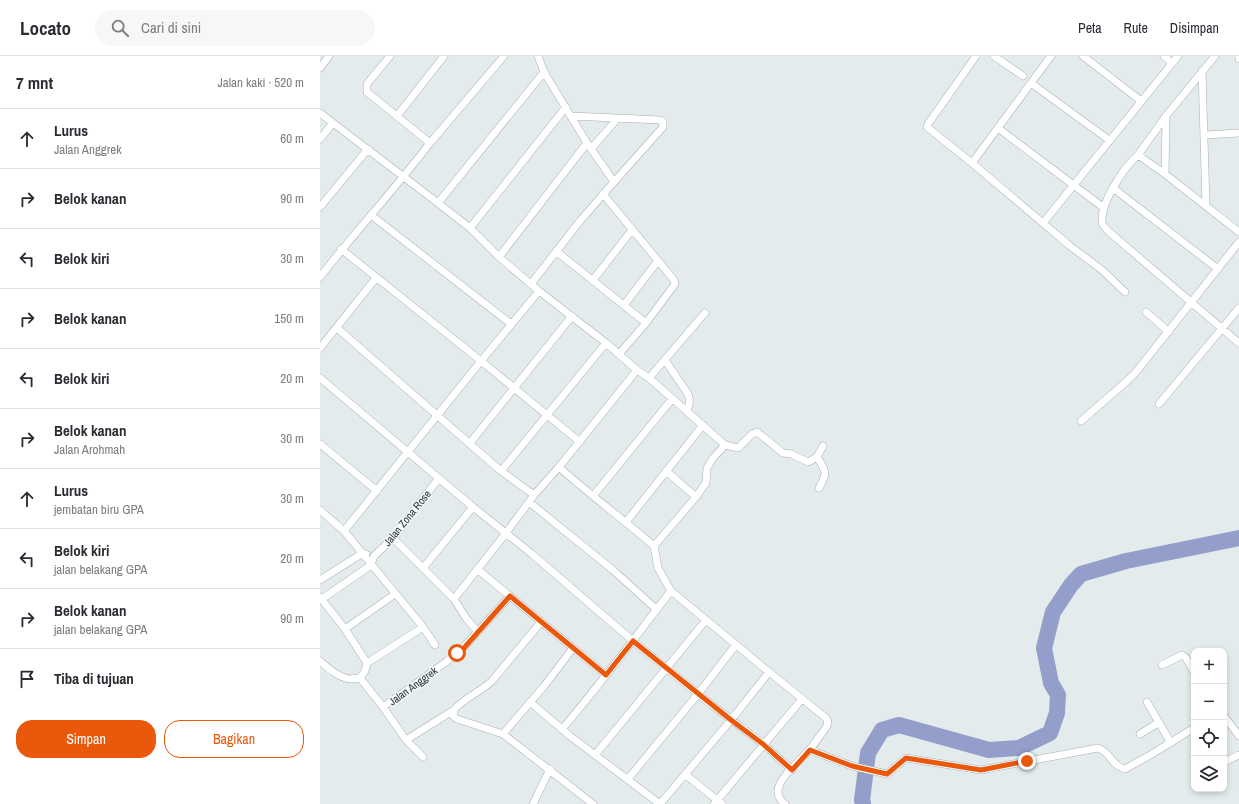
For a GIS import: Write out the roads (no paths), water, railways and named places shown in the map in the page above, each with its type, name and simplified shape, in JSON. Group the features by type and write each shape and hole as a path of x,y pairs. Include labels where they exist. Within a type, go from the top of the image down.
{"street":[{"path":"320,68 329,56"},
{"path":"390,56 367,84 367,92 430,143"},
{"path":"397,116 444,56"},
{"path":"320,276 504,56"},
{"path":"538,56 544,72 589,146 614,182"},
{"path":"976,56 927,127 1070,246 1102,270 1125,292"},
{"path":"994,56 1023,76"},
{"path":"972,163 1051,56"},
{"path":"1083,56 1142,101"},
{"path":"1164,56 1172,63"},
{"path":"1042,223 1178,56"},
{"path":"1215,56 1202,70 1122,174 1113,188 1104,208 1102,221 1105,228 1239,343"},
{"path":"1202,70 1206,205"},
{"path":"438,203 544,72"},
{"path":"1031,83 1110,140"},
{"path":"470,228 566,107"},
{"path":"320,113 470,228 539,291 649,378 725,444 738,448 752,434 757,432 783,453 791,454 808,462 817,456 823,446"},
{"path":"531,284 603,194 663,127 664,123 660,120 571,116"},
{"path":"1165,174 1166,116"},
{"path":"499,256 589,146 617,119"},
{"path":"320,139 333,123"},
{"path":"998,128 1104,208"},
{"path":"1205,135 1239,133"},
{"path":"320,207 368,149"},
{"path":"1138,155 1206,205 1239,232"},
{"path":"1113,188 1218,269"},
{"path":"603,194 657,262 674,280 675,284 646,323 619,354"},
{"path":"371,215 511,324"},
{"path":"593,280 632,230"},
{"path":"1082,421 1126,382 1169,332 1239,242"},
{"path":"341,250 515,388 580,442"},
{"path":"556,251 646,323"},
{"path":"624,305 657,262"},
{"path":"320,348 376,278"},
{"path":"344,530 539,291"},
{"path":"1159,404 1239,308"},
{"path":"1146,312 1169,332"},
{"path":"649,378 705,313"},
{"path":"470,444 572,316"},
{"path":"337,328 501,471 534,495"},
{"path":"501,471 606,343"},
{"path":"665,360 688,394 690,405 687,410"},
{"path":"454,599 534,495 580,442 637,370"},
{"path":"320,378 633,641 763,744 792,770"},
{"path":"593,496 672,399"},
{"path":"626,522 703,425"},
{"path":"320,444 376,491"},
{"path":"654,546 706,483 707,468 725,444"},
{"path":"817,456 824,469 825,478 819,488"},
{"path":"559,467 654,546 658,568 671,591 735,646 826,718 828,722 827,726 810,750 782,780 778,792 781,800 785,804"},
{"path":"666,472 696,497"},
{"name":"Jalan Zona Rose","path":"371,565 374,556 393,538 439,478"},
{"path":"529,502 613,570 656,610"},
{"path":"423,568 473,507"},
{"path":"320,510 344,530 423,627 435,645"},
{"path":"393,538 454,599 466,618 478,632"},
{"path":"320,580 363,553 374,556"},
{"path":"367,663 345,629 321,598 371,565"},
{"path":"477,570 606,675"},
{"path":"562,728 606,675 671,591"},
{"path":"345,629 395,594"},
{"name":"Jalan Anggrek","path":"383,707 464,648 510,596"},
{"path":"596,755 706,620"},
{"path":"406,740 454,710 459,704 484,688 492,681 541,622"},
{"path":"320,661 339,675 350,679 360,678 365,671 367,663 423,627"},
{"path":"628,779 698,694 735,646"},
{"path":"503,734 545,685 573,648"},
{"path":"1162,665 1182,655 1186,658 1191,667"},
{"path":"530,702 660,804 686,775 769,672"},
{"path":"360,678 406,740 423,757"},
{"path":"686,775 718,803 763,744 802,699"},
{"path":"1147,702 1171,743"},
{"path":"454,710 454,716 457,719 503,734 550,769 593,804"},
{"path":"1227,720 1239,736"},
{"path":"1140,734 1158,723"},
{"path":"810,750 852,766 887,774 906,758 981,770 1098,748 1104,750 1110,756 1114,764 1125,769 1191,730"},
{"path":"1227,761 1239,755"},
{"path":"533,804 550,769"}],"waterway":[{"path":"863,804 862,800 868,753 882,730 899,725 989,750 1019,748 1050,733 1057,713 1058,695 1051,683 1044,648 1053,612 1071,585 1081,574 1126,561 1239,538"}]}
